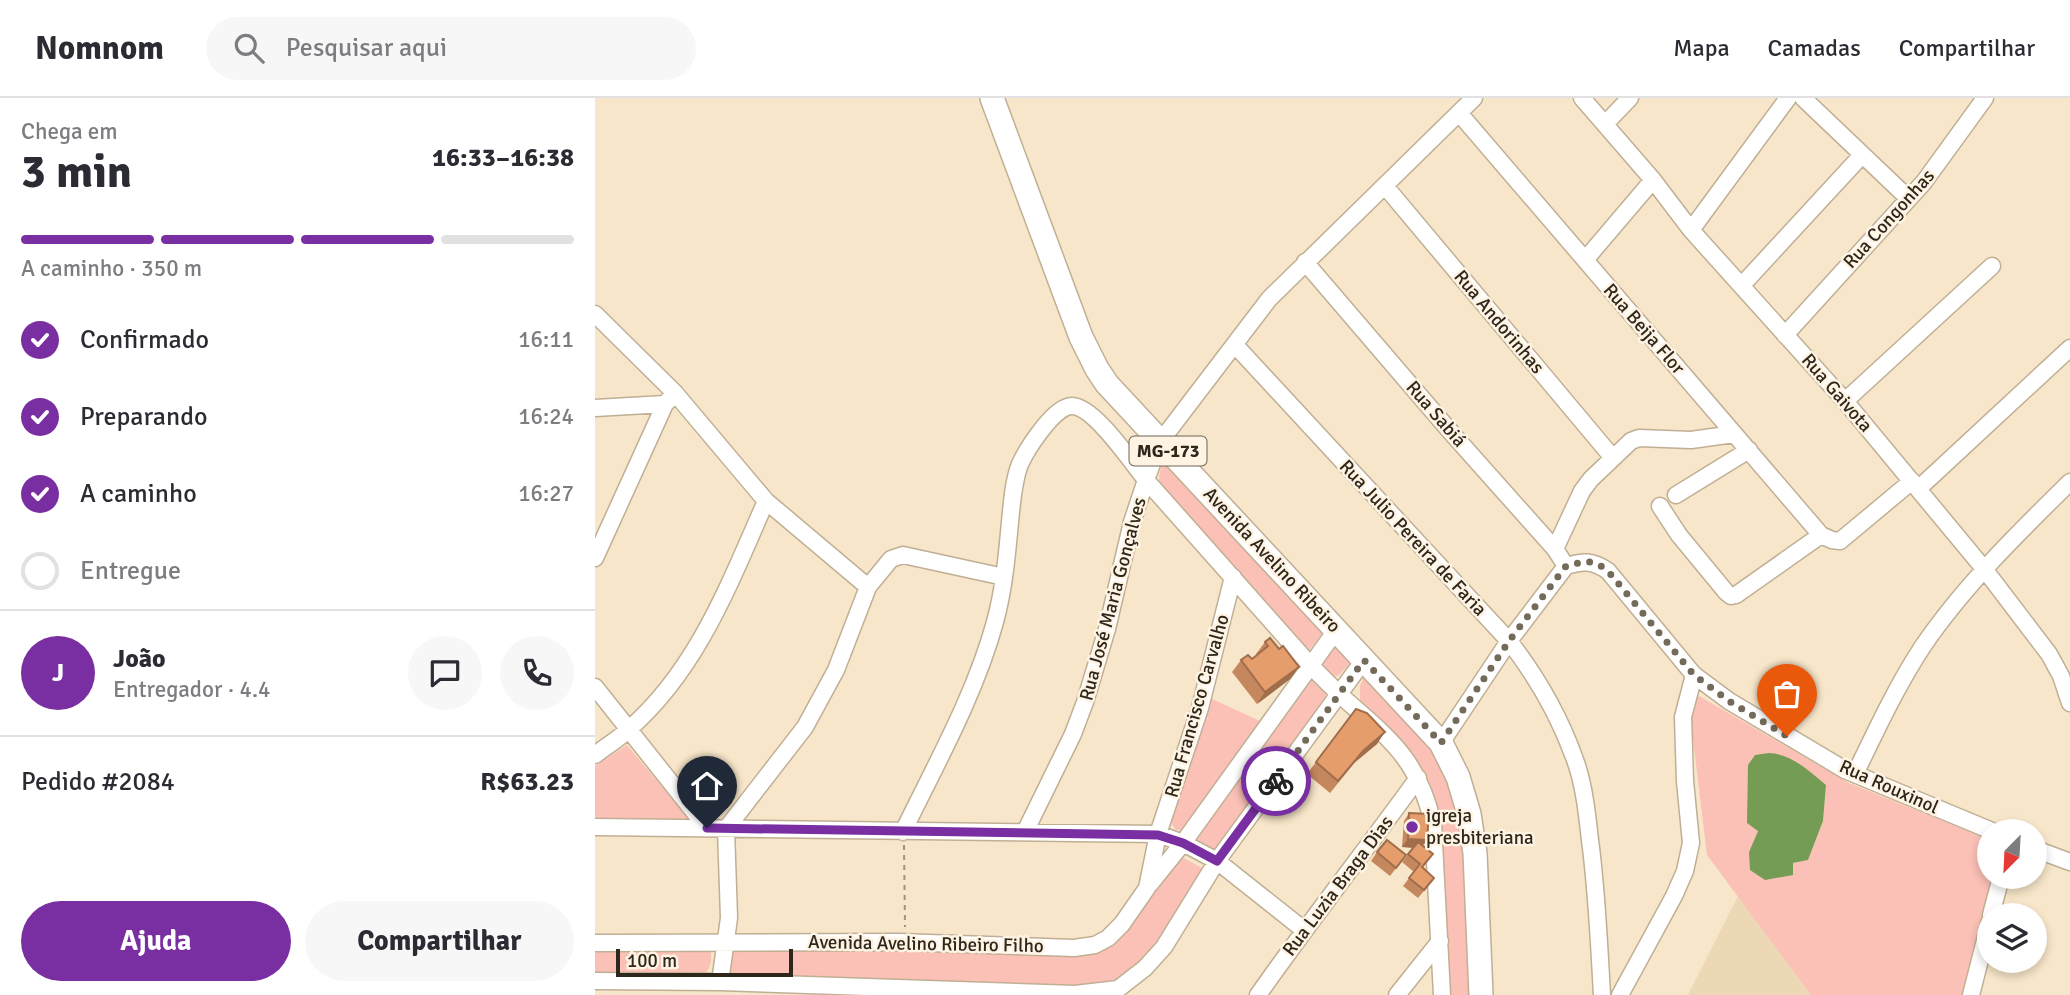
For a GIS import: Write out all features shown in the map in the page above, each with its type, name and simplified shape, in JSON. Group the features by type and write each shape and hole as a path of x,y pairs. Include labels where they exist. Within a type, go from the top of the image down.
{"highway":[{"name":"Avenida Avelino Ribeiro","path":"992,98 1090,355 1107,384 1441,743 1458,777 1471,827 1475,853 1481,995"}],"street":[{"name":"Rua José Maria Gonçalves","path":"1025,832 1073,734 1085,702 1107,629 1129,533 1160,442 1269,299 1474,98"},
{"name":"Rua Gaivota","path":"1582,98 1653,180 1691,230 1845,401 1985,570 2049,654 2061,676 2070,703"},
{"path":"1605,124 1630,98"},
{"path":"1691,230 1788,98"},
{"path":"1803,98 1909,198"},
{"name":"Rua Congonhas","path":"1785,335 1946,155 1985,98"},
{"name":"Rua Beija Flor","path":"1459,113 1826,538"},
{"path":"1742,285 1862,155"},
{"path":"1585,260 1653,180"},
{"name":"Rua Andorinhas","path":"1385,186 1613,458"},
{"name":"Rua Sabiá","path":"1305,262 1555,549 1566,566"},
{"path":"1845,401 1992,266"},
{"path":"595,314 766,501 868,587"},
{"name":"Rua Julio Pereira de Faria","path":"1234,345 1509,641 1550,700 1575,759 1587,808 1602,995"},
{"path":"1660,506 1679,535 1726,592 1731,596 1736,595 1826,538 1840,541 1915,485 2070,348"},
{"path":"595,408 670,398"},
{"path":"595,558 670,398"},
{"path":"904,832 982,664 996,620 1005,577 1013,499 1020,466 1041,429 1064,408 1075,406 1095,418 1146,480 1312,667 1401,750 1428,803 1433,824 1442,995"},
{"path":"1555,549 1583,491 1600,468 1631,442 1639,438 1691,440 1734,434"},
{"path":"1676,495 1749,450"},
{"path":"1855,774 1883,715 1924,646 1985,570 2064,497 2070,482"},
{"path":"595,755 629,729 655,703 698,646 714,617 766,501"},
{"path":"720,982 729,918 726,829 805,727 836,670 868,587 891,559 903,555 1005,577"},
{"name":"Rua Rouxinol","path":"1566,566 1586,561 1598,564 1608,571 1694,675 1729,701 1855,774 1977,825"},
{"path":"1441,743 1509,641 1566,566"},
{"name":"Rua Francisco Carvalho","path":"1158,835 1200,708 1233,577"},
{"name":"Avenida Avelino Ribeiro Filho","path":"595,943 905,942 1075,948 1095,945 1108,938 1122,924 1312,667 1337,629"},
{"path":"595,981 701,988 720,982 821,991 1075,994 1118,989 1145,968 1164,947 1217,861 1364,660"},
{"path":"1620,995 1685,871 1691,843 1683,717 1694,675"},
{"path":"595,687 707,828"},
{"name":"Rua Luzia Braga Dias","path":"1258,995 1417,778"},
{"path":"595,827 1158,835 1183,843 1217,861 1304,930"},
{"name":"Avenida Avelino Ribeiro Filho","path":"1147,888 1158,835"},
{"path":"2047,853 2070,862"},
{"path":"1397,995 1440,941"},
{"path":"1971,995 1977,972"}],"path":[{"path":"904,832 905,942"}],"shaded area":[{"path":"1163,460 1324,632 1309,650 1304,650 1160,489 1159,476"},
{"path":"1336,642 1353,660 1338,676 1327,672 1323,665"},
{"path":"1364,676 1432,749 1449,780 1463,828 1472,995 1446,995 1441,827 1434,796 1422,769 1406,746 1360,700 1360,686"},
{"path":"1309,678 1330,697 1211,853 1191,841"},
{"path":"1699,696 1849,783 1977,835 1977,889 1991,889 1987,903 1977,903 1977,942 1963,995 1811,995 1707,855 1689,706","holes":["1826,785 1823,821 1808,860 1793,863 1749,852 1758,831"]},
{"path":"1210,698 1260,721 1189,826 1176,830 1170,822"},
{"path":"627,745 690,820 595,819 595,766"},
{"path":"1769,753 1793,760 1826,785 1823,821 1808,860 1793,863 1793,875 1765,880 1750,870 1749,852 1758,831 1747,823 1748,765 1755,755"},
{"path":"1180,856 1202,868 1148,958 1116,982 1094,988 727,977 729,947 1088,955 1112,946"},
{"path":"1738,896 1811,995 1688,995"},
{"path":"595,945 711,947 711,963 702,975 595,975"}],"building":[{"path":"1270,638 1279,649 1283,646 1299,667 1265,692 1241,660 1248,655 1252,659 1268,646 1265,642"},
{"path":"1356,709 1367,713 1385,732 1363,751 1338,781 1316,762"},
{"path":"1409,813 1429,814 1427,840 1408,839"},
{"path":"1387,840 1406,855 1396,868 1377,852"},
{"path":"1418,842 1433,854 1422,867 1434,878 1424,890 1409,878 1420,864 1408,854"}],"way so far":[{"path":"1276,781 1364,660 1441,743 1509,641 1566,566 1586,561 1598,564 1608,571 1694,675 1729,701 1787,736"}],"place":[{"name":"igreja presbiteriana","path":"1412,827"}],"route":[{"path":"707,828 1158,835 1183,843 1217,861 1276,781"}]}
